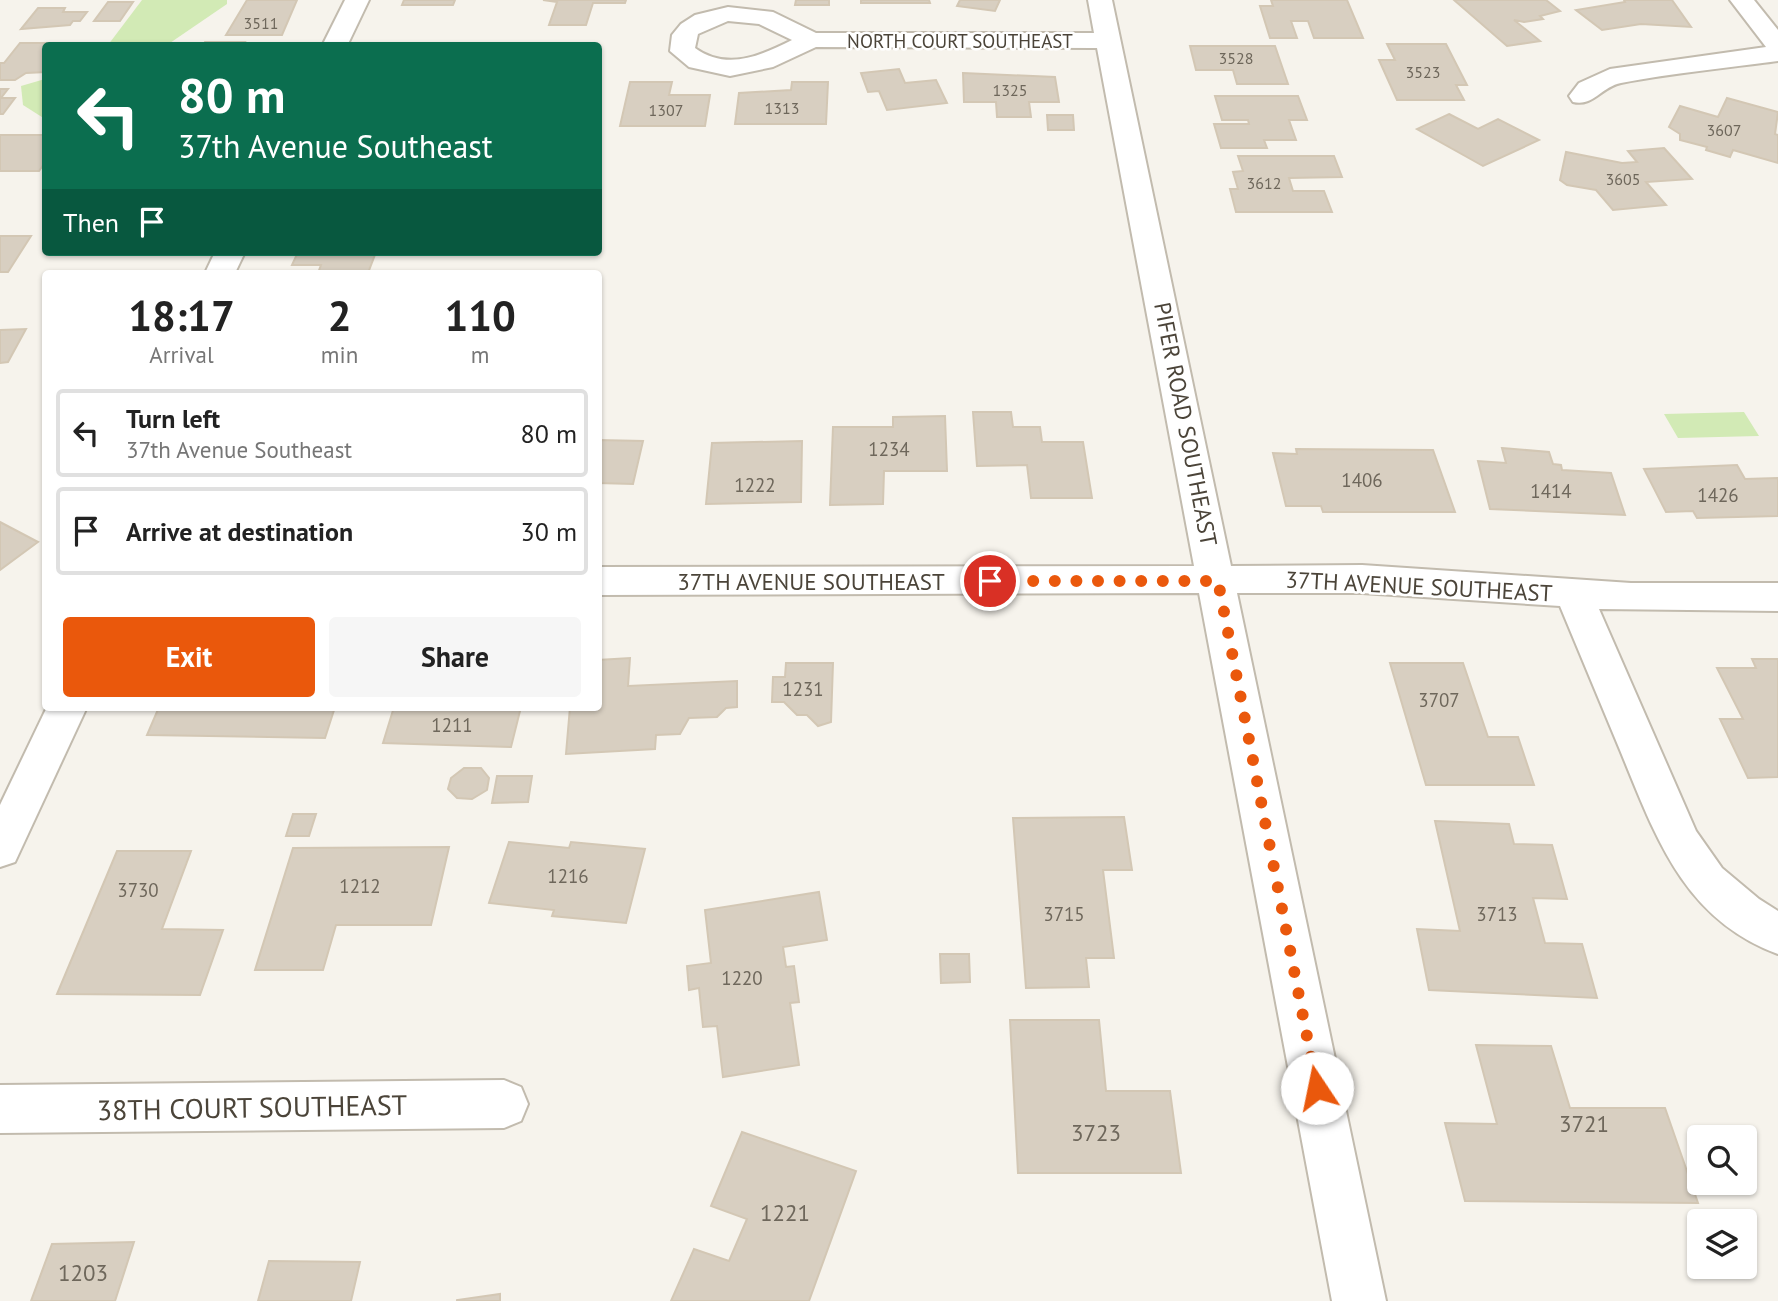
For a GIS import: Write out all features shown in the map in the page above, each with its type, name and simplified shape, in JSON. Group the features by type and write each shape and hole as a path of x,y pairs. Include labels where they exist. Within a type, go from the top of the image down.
{"street":[{"path":"336,42 357,0"},
{"name":"PIFER ROAD SOUTHEAST","path":"1100,0 1218,581 1359,1301"},
{"path":"1742,0 1778,46"},
{"name":"NORTH COURT SOUTHEAST","path":"812,40 1108,41"},
{"path":"1582,96 1588,89 1610,78 1778,53"},
{"name":"37TH AVENUE SOUTHEAST","path":"602,581 1362,579 1574,594 1717,599 1778,597"},
{"path":"1574,594 1679,842 1707,881 1743,913 1778,934"},
{"path":"0,849 65,711"},
{"name":"38TH COURT SOUTHEAST","path":"0,1109 505,1104"}],"green space":[{"path":"142,0 227,0 227,4 171,42 110,42"},
{"path":"42,80 42,117 23,105 21,86"},
{"path":"1744,412 1759,436 1678,438 1664,414"}],"building":[{"path":"247,0 297,0 282,35 226,35"},
{"path":"404,0 455,0 453,5 402,5"},
{"path":"543,0 626,0 625,3 593,3 586,25 549,25 557,2"},
{"path":"796,0 829,0 829,5 795,5"},
{"path":"861,0 929,0 930,3 861,3"},
{"path":"960,0 1000,0 995,11 957,6"},
{"path":"1271,0 1347,0 1363,38 1314,38 1308,21 1291,21 1297,38 1270,38 1260,6 1273,6"},
{"path":"1454,0 1546,0 1560,11 1540,16 1543,19 1524,22 1514,20 1540,41 1507,46"},
{"path":"1624,0 1672,0 1691,27 1641,24 1602,30 1576,10 1625,2"},
{"path":"108,2 133,2 120,21 94,21"},
{"path":"38,8 65,8 63,12 87,12 80,21 73,21 70,25 21,29"},
{"path":"20,43 42,43 42,72 26,73 15,80 0,80 0,63 4,63"},
{"path":"1387,44 1446,44 1467,85 1456,85 1464,100 1397,100 1379,60 1395,60"},
{"path":"1190,46 1275,46 1288,84 1237,84 1233,70 1196,70"},
{"path":"899,69 905,83 936,80 947,103 887,110 879,91 868,92 861,73"},
{"path":"963,73 1055,77 1059,102 1029,102 1031,117 997,117 996,102 964,102"},
{"path":"630,82 672,82 669,95 710,95 705,126 620,126"},
{"path":"792,82 828,82 826,124 735,124 739,93 791,90"},
{"path":"0,89 8,89 1,98 15,98 3,114 0,114"},
{"path":"1215,96 1298,96 1307,120 1289,120 1296,140 1264,140 1267,148 1221,148 1214,124 1249,124 1248,120 1222,120"},
{"path":"1727,98 1778,112 1775,134 1778,135 1778,163 1733,150 1730,157 1706,150 1707,147 1680,140 1680,134 1669,127 1680,106 1718,117"},
{"path":"1449,114 1478,129 1498,119 1539,140 1483,166 1417,129"},
{"path":"1047,115 1073,115 1074,130 1048,130"},
{"path":"0,135 42,135 42,167 39,171 0,171"},
{"path":"1664,148 1692,179 1646,182 1666,205 1613,210 1596,190 1567,185 1560,180 1566,152 1622,163 1637,162 1628,151"},
{"path":"1238,156 1334,156 1342,177 1289,178 1293,191 1324,191 1332,212 1236,212 1230,189 1238,189 1233,172 1243,171"},
{"path":"0,236 31,236 8,272 0,272"},
{"path":"296,256 374,256 369,270 319,270 321,265 292,265"},
{"path":"26,329 8,362 0,363 0,330"},
{"path":"973,412 1011,412 1013,427 1040,427 1042,442 1083,442 1092,498 1031,498 1027,465 977,466"},
{"path":"945,416 947,471 884,471 883,504 830,505 833,427 893,427 893,417"},
{"path":"602,440 643,441 633,484 602,483"},
{"path":"802,441 801,502 706,504 712,443"},
{"path":"1502,448 1549,452 1553,464 1561,465 1562,470 1611,473 1625,515 1490,509 1478,461 1506,463"},
{"path":"1296,449 1433,450 1455,512 1323,512 1321,506 1286,506 1273,453 1297,454"},
{"path":"1737,465 1745,479 1778,478 1778,516 1697,518 1693,511 1666,512 1644,469"},
{"path":"0,522 38,542 0,570"},
{"path":"630,658 628,686 737,681 737,707 726,708 717,717 689,718 680,734 656,735 655,749 566,754 570,711 602,711 602,660"},
{"path":"1752,659 1778,659 1778,777 1748,778 1720,719 1743,719 1717,668 1756,668"},
{"path":"786,663 833,663 831,722 818,726 807,715 797,715 784,702 772,702 773,677 785,677"},
{"path":"1390,663 1463,663 1488,737 1518,737 1534,785 1426,785"},
{"path":"157,711 334,711 325,738 147,735"},
{"path":"393,711 520,711 511,747 383,743"},
{"path":"464,768 481,768 489,778 487,790 472,799 457,798 448,789 451,778"},
{"path":"497,776 532,776 528,802 492,803"},
{"path":"293,814 316,814 309,836 286,836"},
{"path":"1124,817 1132,870 1103,870 1114,958 1086,958 1089,987 1026,988 1013,818"},
{"path":"1435,821 1509,824 1514,844 1552,845 1567,899 1533,898 1545,943 1582,944 1597,998 1429,990 1417,929 1460,931"},
{"path":"509,842 569,848 571,842 645,849 626,923 552,916 554,910 489,903"},
{"path":"449,847 431,925 336,925 323,970 255,970 293,848"},
{"path":"117,851 191,851 162,929 223,930 200,995 57,994"},
{"path":"819,892 827,940 783,947 786,967 794,966 799,1002 790,1003 799,1065 723,1077 717,1026 703,1027 699,988 689,990 687,966 711,963 705,910"},
{"path":"940,954 969,954 970,982 941,983"},
{"path":"1010,1020 1099,1020 1106,1091 1170,1091 1181,1173 1018,1173"},
{"path":"1476,1045 1551,1046 1570,1108 1665,1108 1687,1171 1687,1195 1695,1195 1698,1203 1465,1201 1445,1123 1497,1124"},
{"path":"742,1132 856,1171 809,1301 671,1301 694,1249 729,1261 747,1219 711,1206"},
{"path":"134,1242 115,1301 31,1301 52,1244"},
{"path":"269,1261 360,1262 351,1301 258,1301"},
{"path":"500,1294 500,1301 457,1301 457,1300"}],"route":[{"path":"990,581 1218,581 1317,1088"}]}
